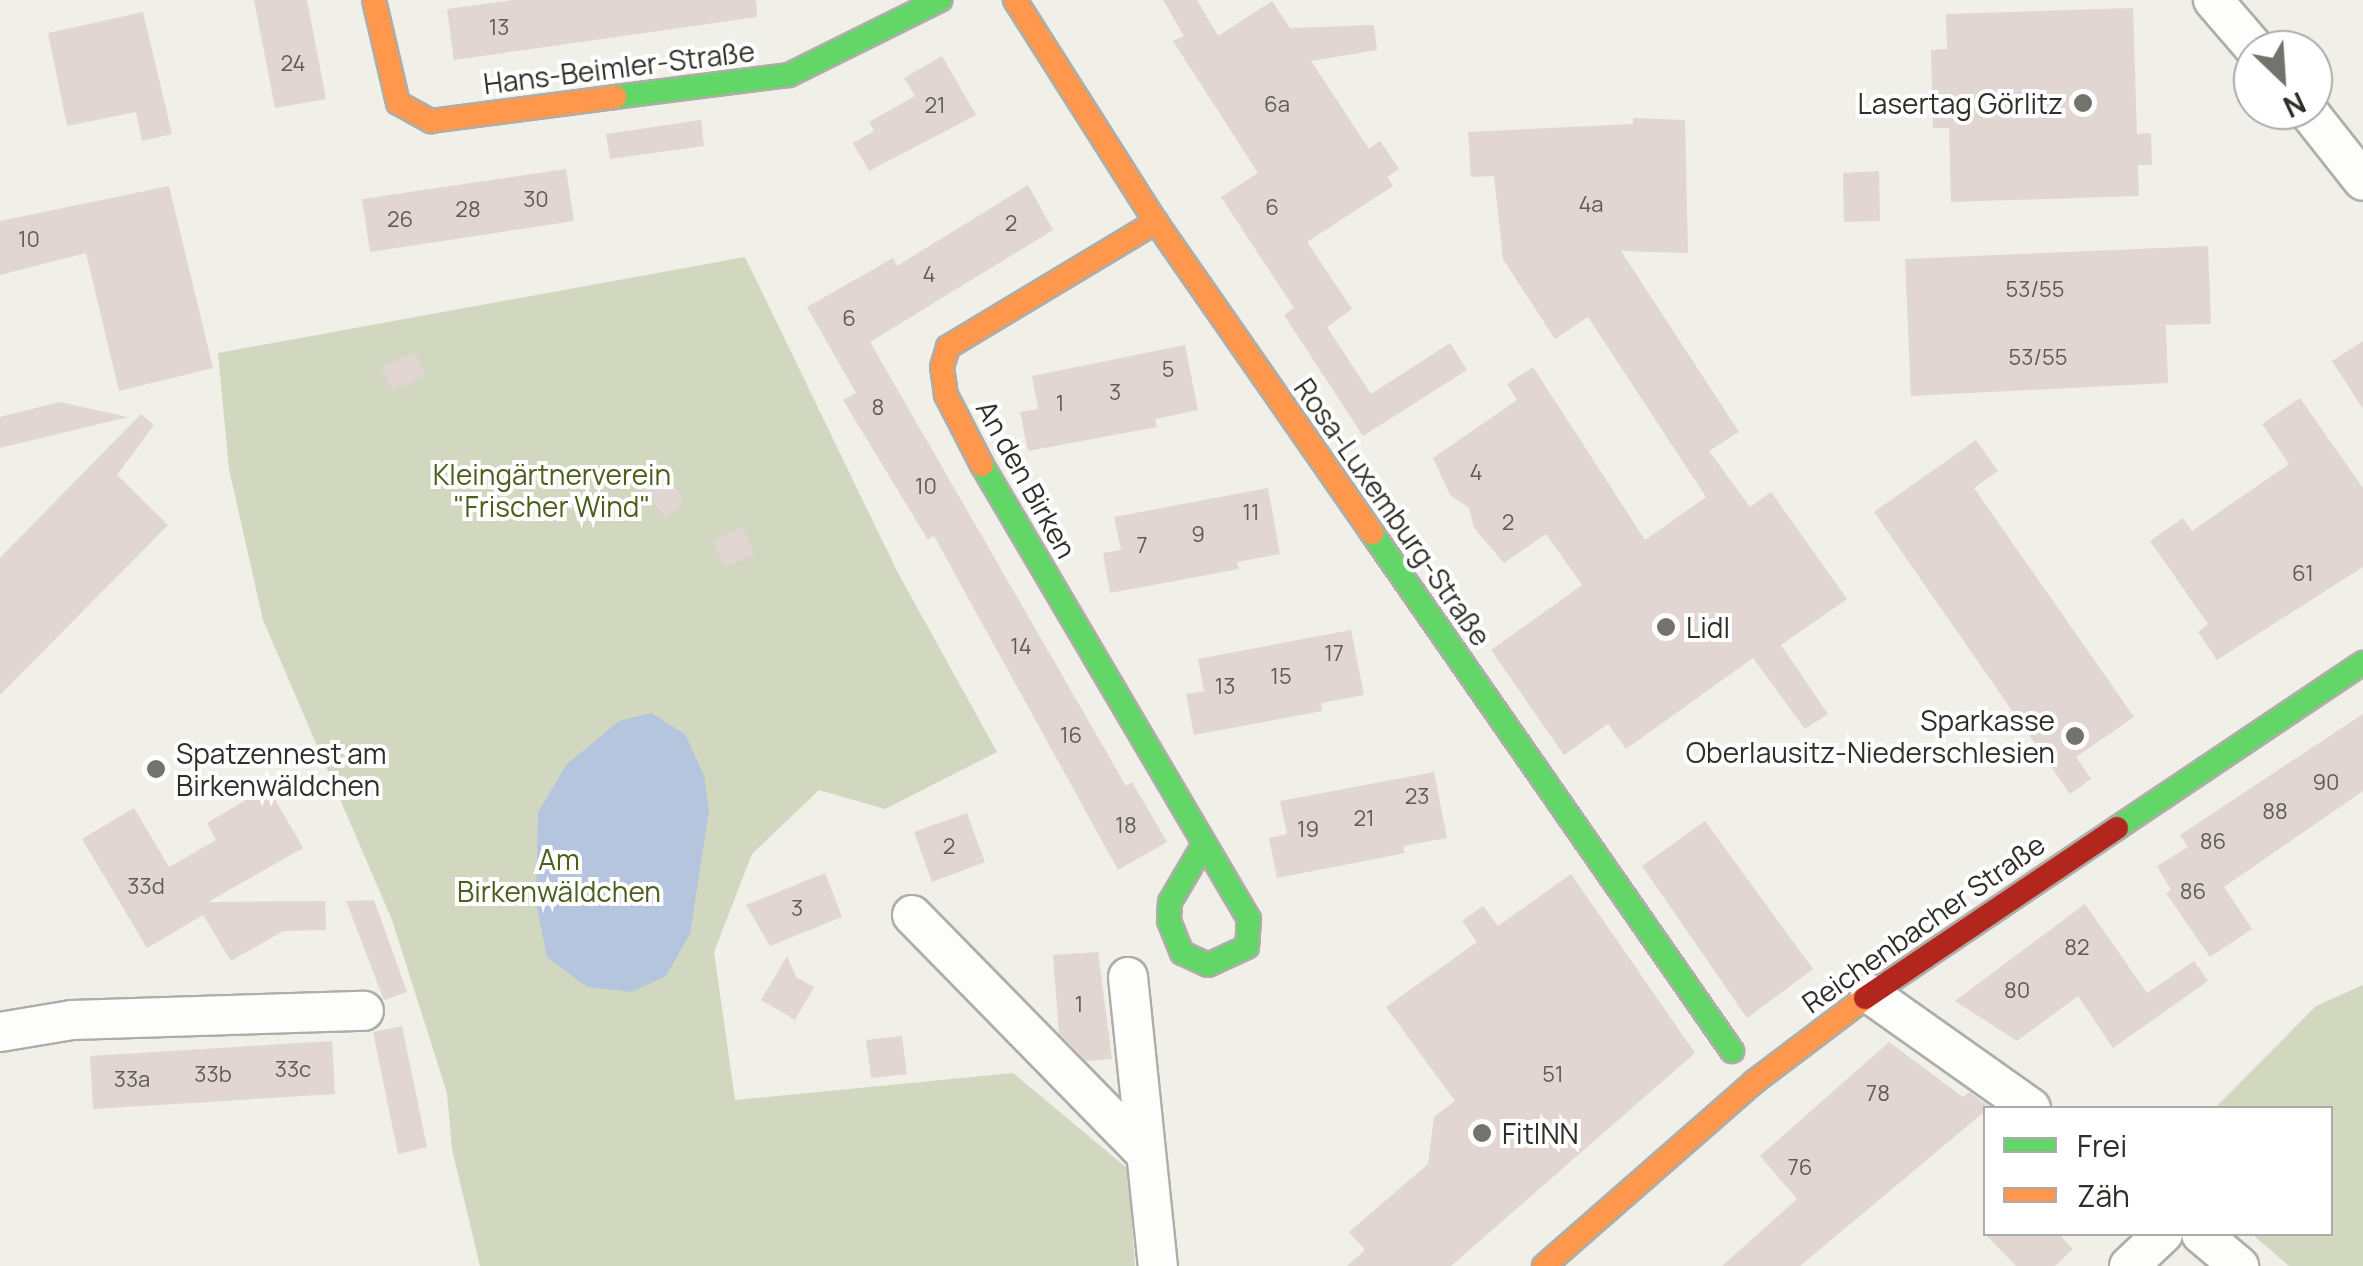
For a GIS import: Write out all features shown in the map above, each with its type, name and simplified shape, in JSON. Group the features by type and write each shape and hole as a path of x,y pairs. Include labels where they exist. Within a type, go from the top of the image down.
{"street":[{"name":"Hans-Beimler-Straße","path":"374,0 398,103 431,120 789,74 940,0"},
{"name":"Rosa-Luxemburg-Straße","path":"1015,0 1156,222 1732,1051"},
{"path":"2213,0 2239,30"},
{"path":"2323,130 2363,181"},
{"name":"An den Birken","path":"1156,222 961,336 948,347 942,367 946,395 994,488 1204,844 1251,933 1236,957 1208,966 1182,953 1169,920 1170,902 1204,844"},
{"name":"Reichenbacher Straße","path":"1544,1266 1754,1082 1870,994 2363,663"},
{"path":"912,915 1146,1154"},
{"path":"1128,977 1158,1266"},
{"path":"1870,994 2028,1106"},
{"path":"0,1032 72,1020 364,1012"},
{"path":"2129,1266 2161,1236"},
{"path":"2203,1236 2240,1266"}],"green space":[{"name":"Am Birkenwäldchen","path":"745,257 898,573 997,752 885,809 819,790 752,854 714,952 735,1100 1013,1073 1128,1169 1135,1266 480,1266 452,1149 447,1093 392,920 263,620 229,469 218,353"},
{"path":"2363,985 2363,1266 2289,1266 2254,1236 2333,1236 2333,1106 2217,1106 2316,1006"}],"water":[{"path":"651,713 685,734 704,775 709,811 690,934 666,976 632,992 587,987 547,957 536,903 538,812 567,764 619,721"}],"building":[{"path":"254,0 307,0 326,99 275,108"},
{"path":"513,0 756,0 757,17 454,60 447,9"},
{"path":"1163,0 1197,0 1218,36 1272,1 1290,28 1374,25 1377,50 1311,61 1369,149 1380,141 1399,169 1387,177 1393,186 1307,242 1352,309 1327,327 1371,394 1450,343 1467,370 1363,436 1284,315 1294,308 1221,197 1258,173 1173,41 1184,36"},
{"path":"2133,8 2137,134 2151,133 2152,165 2138,165 2139,196 1951,202 1949,128 1933,128 1931,50 1947,49 1946,14"},
{"path":"143,12 172,134 142,141 136,112 67,126 48,33"},
{"path":"942,56 976,115 869,171 853,143 874,131 869,122 915,96 904,78"},
{"path":"1633,118 1685,120 1688,253 1621,251 1739,432 1709,451 1750,507 1771,492 1847,599 1781,645 1828,714 1805,729 1753,658 1626,749 1608,724 1564,755 1491,650 1582,585 1546,534 1504,563 1474,528 1469,508 1450,495 1433,458 1517,400 1507,384 1533,367 1645,540 1706,497 1588,317 1555,339 1503,259 1494,176 1471,177 1468,132 1633,124"},
{"path":"701,120 704,146 610,159 606,134"},
{"path":"566,169 574,221 370,252 362,199"},
{"path":"1879,171 1880,221 1844,222 1843,173"},
{"path":"1028,185 1053,230 870,342 1126,786 1132,782 1167,842 1118,870 934,536 928,540 843,400 856,393 807,307 893,258 897,266"},
{"path":"169,186 213,368 119,391 86,253 0,275 0,221"},
{"path":"2208,246 2211,324 2166,325 2168,383 1911,396 1905,259"},
{"path":"2363,341 2363,409 2332,361"},
{"path":"1185,345 1198,410 1155,419 1157,427 1028,451 1020,412 1038,409 1032,376"},
{"path":"414,352 425,375 393,391 381,368"},
{"path":"2300,398 2363,488 2363,567 2217,660 2198,632 2208,624 2150,541 2183,518 2192,531 2289,464 2262,424"},
{"path":"60,402 128,417 0,448 0,417"},
{"path":"141,414 154,425 117,475 168,525 0,695 0,558"},
{"path":"1976,440 1998,471 1974,488 2134,717 2076,757 2091,779 2070,794 1874,512"},
{"path":"664,473 681,495 681,506 665,518 643,488"},
{"path":"1268,488 1280,554 1237,562 1239,569 1110,593 1103,553 1121,550 1114,517"},
{"path":"742,527 754,554 725,567 712,541"},
{"path":"1351,630 1364,695 1321,703 1322,711 1194,735 1186,694 1204,691 1198,659"},
{"path":"2363,714 2363,791 2224,887 2252,929 2210,957 2166,893 2171,890 2157,866 2188,847 2180,835"},
{"path":"1434,772 1447,838 1403,846 1405,853 1277,878 1269,838 1287,834 1280,801"},
{"path":"268,787 303,848 208,902 325,901 326,930 283,931 231,961 203,915 147,948 82,839 134,808 169,867 216,840 207,823"},
{"path":"967,813 985,862 932,882 914,832"},
{"path":"1705,821 1813,969 1747,1018 1642,866"},
{"path":"825,873 842,917 770,946 746,905"},
{"path":"1571,874 1695,1053 1451,1266 1347,1266 1365,1250 1349,1232 1428,1164 1434,1117 1455,1101 1386,1007 1477,942 1462,921 1483,906 1498,926"},
{"path":"374,900 407,992 384,1000 346,901"},
{"path":"2085,904 2147,993 2194,961 2208,981 2113,1048 2078,996 2017,1041 1955,1001"},
{"path":"1098,952 1112,1059 1086,1061 1059,1033 1053,955"},
{"path":"787,956 796,977 814,987 795,1020 761,1000"},
{"path":"402,1026 427,1147 398,1154 373,1032"},
{"path":"902,1036 907,1074 871,1078 866,1040"},
{"path":"332,1041 335,1094 93,1109 90,1056"},
{"path":"1889,1042 1963,1097 1969,1092 1989,1106 1983,1106 1983,1113 1800,1266 1722,1266 1797,1199 1760,1156"},
{"path":"1987,1236 2061,1236 2073,1249 2055,1266 2016,1266"}],"traffic: fast":[{"path":"615,97 789,75 940,0"},
{"path":"982,465 1249,919 1247,947 1208,965 1182,953 1169,920 1170,902 1204,844"},
{"path":"1372,533 1732,1051"},
{"path":"2117,828 2363,663"}],"traffic: slow":[{"path":"374,0 398,103 431,121 615,97"},
{"path":"1015,0 1156,222 1372,533"},
{"path":"982,465 946,395 942,367 948,347 1156,222"},
{"path":"1544,1266 1754,1082 1865,998"}],"traffic: jam":[{"path":"1865,998 2117,828"}],"place":[{"name":"Lasertag Görlitz","path":"2083,103"},
{"name":"Lidl","path":"1666,627"},
{"name":"Sparkasse Oberlausitz-Niederschlesien","path":"2075,736"},
{"name":"Spatzennest am Birkenwäldchen","path":"156,769"},
{"name":"FitINN","path":"1482,1133"}],"park label":[{"name":"Kleingärtnerverein \"Frischer Wind\"","path":"552,490"}]}
